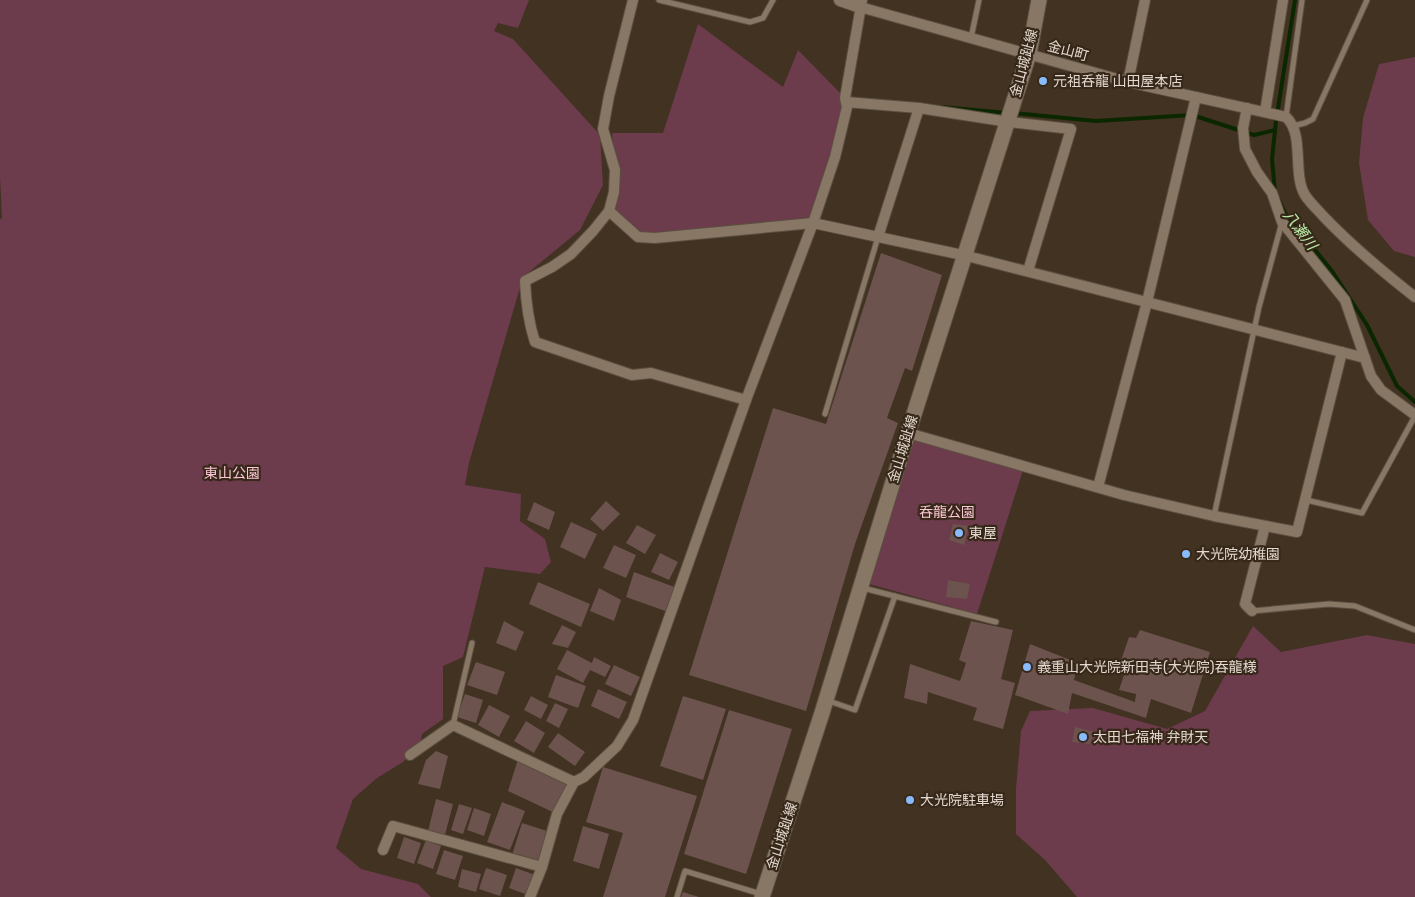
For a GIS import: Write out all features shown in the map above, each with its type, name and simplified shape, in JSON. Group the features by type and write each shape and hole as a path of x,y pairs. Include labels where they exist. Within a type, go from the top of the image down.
{"main road":[{"name":"金山城趾線","path":"762,896 826,700 908,433 1029,54 1039,0"}],"street":[{"path":"633,0 609,96 603,129 615,170 614,192 609,211 571,254 552,267 525,281 526,312 535,342 632,374 651,373 746,400"},
{"path":"530,897 542,867 558,814 574,782 584,777 617,746 633,720 746,400 813,223 835,157 847,106 845,98 861,3 840,0"},
{"path":"1128,82 1145,0"},
{"path":"1268,113 1283,0"},
{"name":"金山町","path":"861,3 971,38 1128,82 1284,117"},
{"path":"1098,487 1147,302 1196,97"},
{"path":"846,102 919,108 1007,122 1071,129 1028,271"},
{"path":"878,237 919,108"},
{"path":"1247,108 1244,132 1245,149 1257,172 1272,193 1282,222 1345,300 1372,376 1381,390 1415,415"},
{"path":"1284,117 1293,126 1304,194 1363,256 1415,297"},
{"path":"609,211 638,237 655,238 813,223 964,255 1365,358"},
{"path":"908,433 1124,495 1214,516 1297,532 1342,352"},
{"path":"1252,611 1245,604 1265,526"},
{"path":"410,755 453,725 574,782"},
{"path":"383,850 393,826 542,867"}],"lane":[{"path":"659,0 750,22 763,18 773,0"},
{"path":"971,38 979,0"},
{"path":"1284,117 1302,0"},
{"path":"1293,126 1313,119 1367,0"},
{"path":"1214,516 1254,329 1282,222"},
{"path":"825,414 878,237"},
{"path":"1306,500 1362,513 1415,415"},
{"path":"860,587 996,622"},
{"path":"826,700 855,710 895,596"},
{"path":"1252,611 1329,604 1355,606 1415,630"},
{"path":"453,725 472,643"},
{"path":"677,897 685,871 762,896"}],"green space":[{"name":"東山公園","path":"0,0 529,0 518,28 498,23 494,31 513,39 600,135 603,185 580,230 523,277 469,463 465,485 521,494 520,521 545,539 551,562 540,574 485,567 463,657 443,666 443,719 422,734 420,746 403,762 377,778 353,799 336,848 361,869 418,884 431,897 0,897 0,219 2,218 0,177"},
{"path":"698,24 783,87 798,50 845,98 813,223 638,237 609,211 615,170 612,133 663,133"},
{"path":"1415,57 1415,257 1394,251 1368,220 1359,163 1363,118 1379,64"},
{"name":"呑龍公園","path":"908,433 1024,467 977,614 862,582"},
{"path":"1253,626 1281,652 1367,635 1415,644 1415,897 1077,897 1045,860 1016,834 1016,788 1021,731 1030,711 1093,708 1167,729 1205,711"}],"building":[{"path":"881,253 942,275 912,371 905,368 887,418 898,423 855,544 806,711 689,675 773,408 826,424"},
{"path":"606,501 620,514 603,531 590,519"},
{"path":"534,502 555,512 549,530 527,520"},
{"path":"571,522 597,534 585,559 560,547"},
{"name":"東屋","path":"953,524 969,526 964,545 949,540"},
{"path":"637,525 656,535 645,554 626,543"},
{"path":"614,545 636,555 626,578 603,568"},
{"path":"660,553 678,562 669,580 651,572"},
{"path":"634,572 677,588 668,612 626,597"},
{"path":"948,580 970,584 967,599 946,597"},
{"path":"538,582 590,604 581,627 529,604"},
{"path":"599,588 621,600 614,621 590,611"},
{"path":"504,621 524,632 516,651 496,643"},
{"path":"971,621 1013,630 1001,679 1015,683 1003,729 973,720 977,708 928,692 927,704 904,698 910,664 960,681 966,663 959,660"},
{"path":"562,625 576,632 568,648 552,644"},
{"path":"1140,630 1210,652 1191,713 1151,699 1146,718 1072,693 1068,714 1015,695 1030,644 1078,663 1074,680 1135,702 1136,694 1119,690 1124,675 1117,672 1129,637 1136,638"},
{"path":"567,650 592,663 594,657 611,666 605,677 590,670 583,683 557,669"},
{"path":"476,662 505,672 497,695 467,685"},
{"path":"614,665 640,677 631,696 605,684"},
{"path":"556,675 586,686 578,708 548,697"},
{"path":"598,689 627,702 619,719 591,706"},
{"path":"465,694 483,700 476,723 457,717"},
{"path":"531,696 548,705 541,719 524,710"},
{"path":"683,696 726,709 703,780 660,766"},
{"path":"555,703 568,709 559,728 546,721"},
{"path":"489,705 510,716 499,737 478,725"},
{"path":"729,710 792,729 746,874 684,854"},
{"path":"526,721 545,733 534,753 514,741"},
{"name":"太田七福神 弁財天","path":"1075,727 1094,732 1090,744 1072,742"},
{"path":"558,733 585,752 575,766 548,747"},
{"path":"436,751 448,756 440,789 418,784 426,760"},
{"path":"519,756 573,781 557,814 508,791"},
{"path":"603,767 697,796 665,897 603,897 623,833 586,822"},
{"path":"436,799 453,804 445,835 428,831"},
{"path":"502,802 525,811 510,850 487,842"},
{"path":"459,804 472,808 463,834 451,830"},
{"path":"474,808 491,814 484,836 467,830"},
{"path":"522,823 550,832 541,864 512,855"},
{"path":"583,826 609,834 599,869 573,861"},
{"path":"404,837 421,843 414,864 397,858"},
{"path":"426,840 441,846 433,869 417,863"},
{"path":"444,850 463,856 455,880 436,874"},
{"path":"486,868 507,875 500,896 479,889"},
{"path":"516,868 535,875 528,895 509,888"},
{"path":"462,869 481,874 476,892 458,887"},
{"path":"683,892 699,897 681,897"}],"waterway":[{"name":"八瀬川","path":"1275,192 1272,159 1295,0"},
{"path":"942,107 1007,113"},
{"path":"1014,113 1096,121 1192,115 1254,135 1275,130"},
{"name":"八瀬川","path":"1279,200 1285,213 1332,271 1367,325 1397,386 1415,402"}],"place":[{"name":"元祖呑龍 山田屋本店","path":"1043,81"},
{"name":"東屋","path":"959,533"},
{"name":"大光院幼稚園","path":"1186,554"},
{"name":"義重山大光院新田寺(大光院)吞龍様","path":"1027,667"},
{"name":"太田七福神 弁財天","path":"1083,737"},
{"name":"大光院駐車場","path":"910,800"}]}
